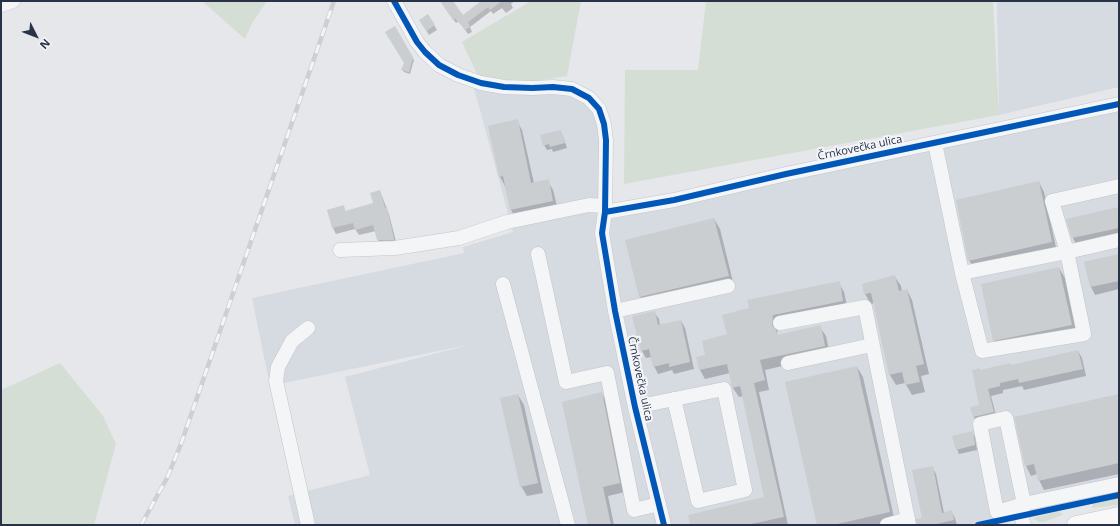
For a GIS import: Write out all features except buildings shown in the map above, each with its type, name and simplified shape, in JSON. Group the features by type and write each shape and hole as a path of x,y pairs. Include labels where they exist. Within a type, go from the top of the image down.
{"main road":[{"path":"1076,525 1119,516"}],"street":[{"path":"1,5 13,1"},
{"name":"Črnkovečka ulica","path":"394,1 417,42 439,65 458,75 481,83 504,87 553,87 572,89 589,98 598,109 604,124 606,140 605,209 602,233 615,311 635,407 664,525"},
{"name":"Črnkovečka ulica","path":"605,209 674,200 1119,104"},
{"path":"935,143 962,273 982,351 1084,334 1066,252 1052,201 1119,186"},
{"path":"340,250 395,248 452,239 514,221 589,205 605,209"},
{"path":"962,273 1119,240"},
{"path":"538,254 566,382 607,373 634,510 659,504"},
{"path":"503,284 568,525"},
{"path":"615,311 728,286"},
{"path":"780,323 864,307 908,522 887,525"},
{"path":"308,328 292,341 278,367 276,381 292,459 308,525"},
{"path":"788,364 872,345"},
{"path":"635,407 674,399 724,389 745,490 698,501 674,399"},
{"path":"1024,525 1021,516 1024,504 1006,418 980,424 997,512 1024,504 1119,484"}],"shaded area":[{"path":"203,1 267,1 252,23 245,39"},
{"path":"531,1 581,1 567,76 521,83 478,76 462,42"},
{"path":"706,1 993,1 999,115 624,184 625,70 698,70"},
{"path":"997,1 1119,1 1119,87 999,115"},
{"path":"474,88 554,92 585,101 597,114 608,220 1119,109 1119,498 994,525 295,525 288,496 370,475 345,377 472,344 270,386 252,298 464,253 463,247 513,232"},
{"path":"60,363 103,416 116,444 94,525 1,525 1,390"},
{"path":"1119,498 1119,505 1092,508 1093,504"},
{"path":"1059,511 1063,515 1044,522 1039,522 1033,518"}],"railway":[{"path":"141,525 167,478 181,444 334,1"}],"cycle path":[{"path":"394,1 417,42 439,65 458,75 481,83 504,87 553,87 572,89 589,98 599,109 604,124 606,140 605,212 602,233 615,311 635,407 664,525"},
{"path":"605,212 674,200 786,174 1119,104"},
{"path":"978,525 1119,495"}]}
